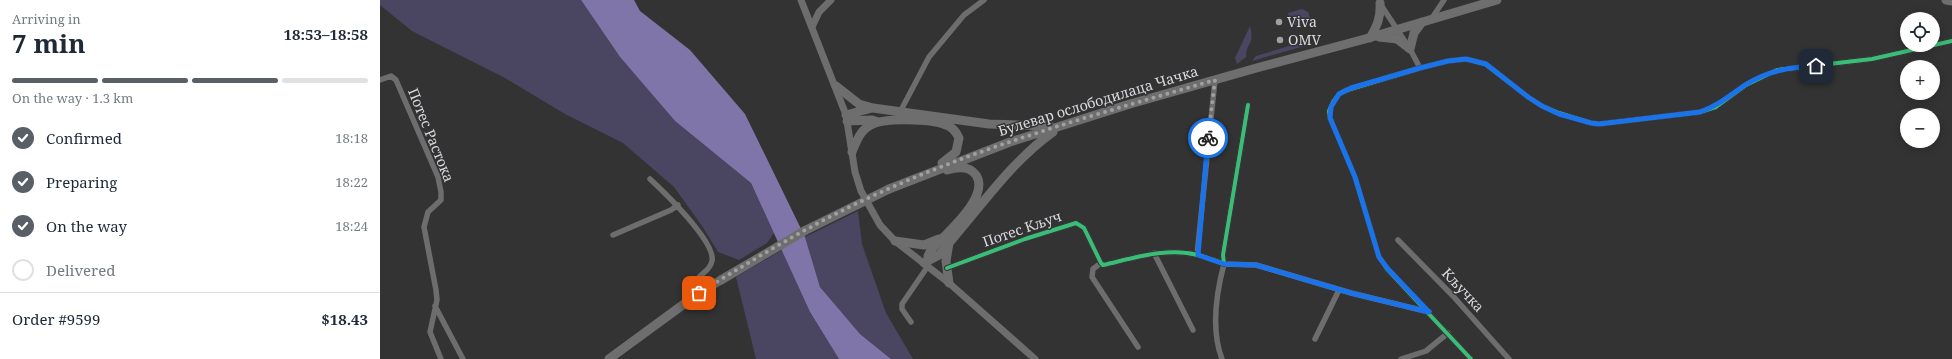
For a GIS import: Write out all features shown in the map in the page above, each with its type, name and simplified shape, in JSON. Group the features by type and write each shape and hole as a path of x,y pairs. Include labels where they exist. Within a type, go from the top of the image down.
{"main road":[{"name":"Булевар ослободилаца Чачка","path":"609,359 699,293 794,236 888,189 934,170 1010,142 1058,127 1215,80 1370,38 1432,18 1497,0"},
{"path":"1946,0 1952,1"},
{"path":"1379,1 1380,16 1377,26 1370,38 1397,39 1410,49 1414,33 1422,22"},
{"path":"836,86 859,104 873,108 990,124 1058,127"},
{"path":"847,118 873,108"},
{"path":"847,118 872,120 879,123"},
{"path":"852,152 862,131 872,124 893,121 942,123 953,129 959,138 957,150 952,156 934,170"},
{"path":"927,263 939,255 1019,160 1039,141 1058,127"},
{"path":"927,263 931,250 974,202 979,184 974,173 964,168 934,170"},
{"path":"895,241 924,245 941,239"},
{"path":"949,243 946,257 949,283"}],"street":[{"path":"801,0 836,86 847,118 860,191 880,225 895,241 927,263 1035,359"},
{"path":"812,27 819,12 830,0"},
{"path":"900,112 929,57 964,15 984,0"},
{"path":"1432,18 1444,0"},
{"path":"1379,1 1398,29 1420,68"},
{"path":"1471,359 1388,269 1379,257 1355,177 1333,129 1329,111 1336,96 1344,91 1420,68 1454,60 1475,60 1486,64 1542,106 1579,120 1599,124 1700,112 1716,107 1746,85 1777,70 1872,59 1952,41"},
{"name":"Потес Растока","path":"380,80 391,76 396,80 438,177 441,200 428,212 424,227 436,290 435,306 430,332 441,359"},
{"path":"1198,255 1215,80"},
{"path":"1222,359 1215,317 1224,264 1223,255 1248,105"},
{"path":"650,179 678,205 707,244 712,254 712,261 709,268 697,280 699,293"},
{"path":"613,235 671,210 678,205"},
{"name":"Потес Кључ","path":"947,268 1025,239 1076,223 1084,228 1101,263"},
{"name":"Кључка","path":"1398,240 1453,296 1509,359"},
{"path":"1138,347 1092,277 1093,269 1101,263 1104,265 1154,253 1182,252 1198,255 1224,264 1256,265 1339,290 1429,312"},
{"path":"1154,253 1193,330"},
{"path":"911,322 902,309 902,304 927,263"},
{"path":"1316,339 1339,290"},
{"name":"Потес Растока","path":"435,306 463,359"},
{"path":"1401,359 1426,351 1448,333"}],"shaded area":[{"path":"380,0 581,0 620,57 675,121 751,183 774,233 767,243 739,260 718,252 702,226 674,187 623,143 565,114 505,78 412,31 380,5"},
{"path":"581,0 634,0 640,11 690,50 745,114 805,237 820,287 860,334 891,359 839,359 810,312 751,183 675,121 620,57"},
{"path":"1302,9 1308,12 1311,21 1296,25 1290,24 1288,13"},
{"path":"1250,26 1251,41 1246,52 1246,57 1237,64 1235,58"},
{"path":"1302,42 1308,45 1252,61 1256,56"},
{"path":"858,211 862,244 886,313 913,359 891,359 860,334 820,287 805,237"},
{"path":"782,250 810,312 839,359 756,359 736,277"}],"cycle path":[{"path":"1471,359 1387,269 1379,257 1355,177 1330,118 1329,111 1339,94 1344,91 1420,68 1448,61 1466,59 1485,64 1542,106 1559,113 1599,124 1700,112 1716,107 1746,85 1777,70 1872,59 1952,41"},
{"path":"947,268 1025,239 1076,223 1084,228 1103,265 1150,254 1174,252 1198,255 1224,264 1223,255 1248,105"}],"way so far":[{"path":"699,293 794,236 843,210 888,189 1010,142 1130,104 1215,80 1208,138"}],"place":[{"name":"Viva","path":"1279,22"},
{"name":"OMV","path":"1280,40"}],"route":[{"path":"1208,138 1198,255 1224,264 1256,265 1351,293 1429,312 1388,269 1379,257 1355,177 1333,129 1330,118 1329,111 1336,96 1339,94 1351,88 1420,68 1461,59 1475,60 1486,64 1542,106 1559,114 1599,124 1700,112 1716,107 1746,85 1777,70 1790,67 1816,66"}]}
